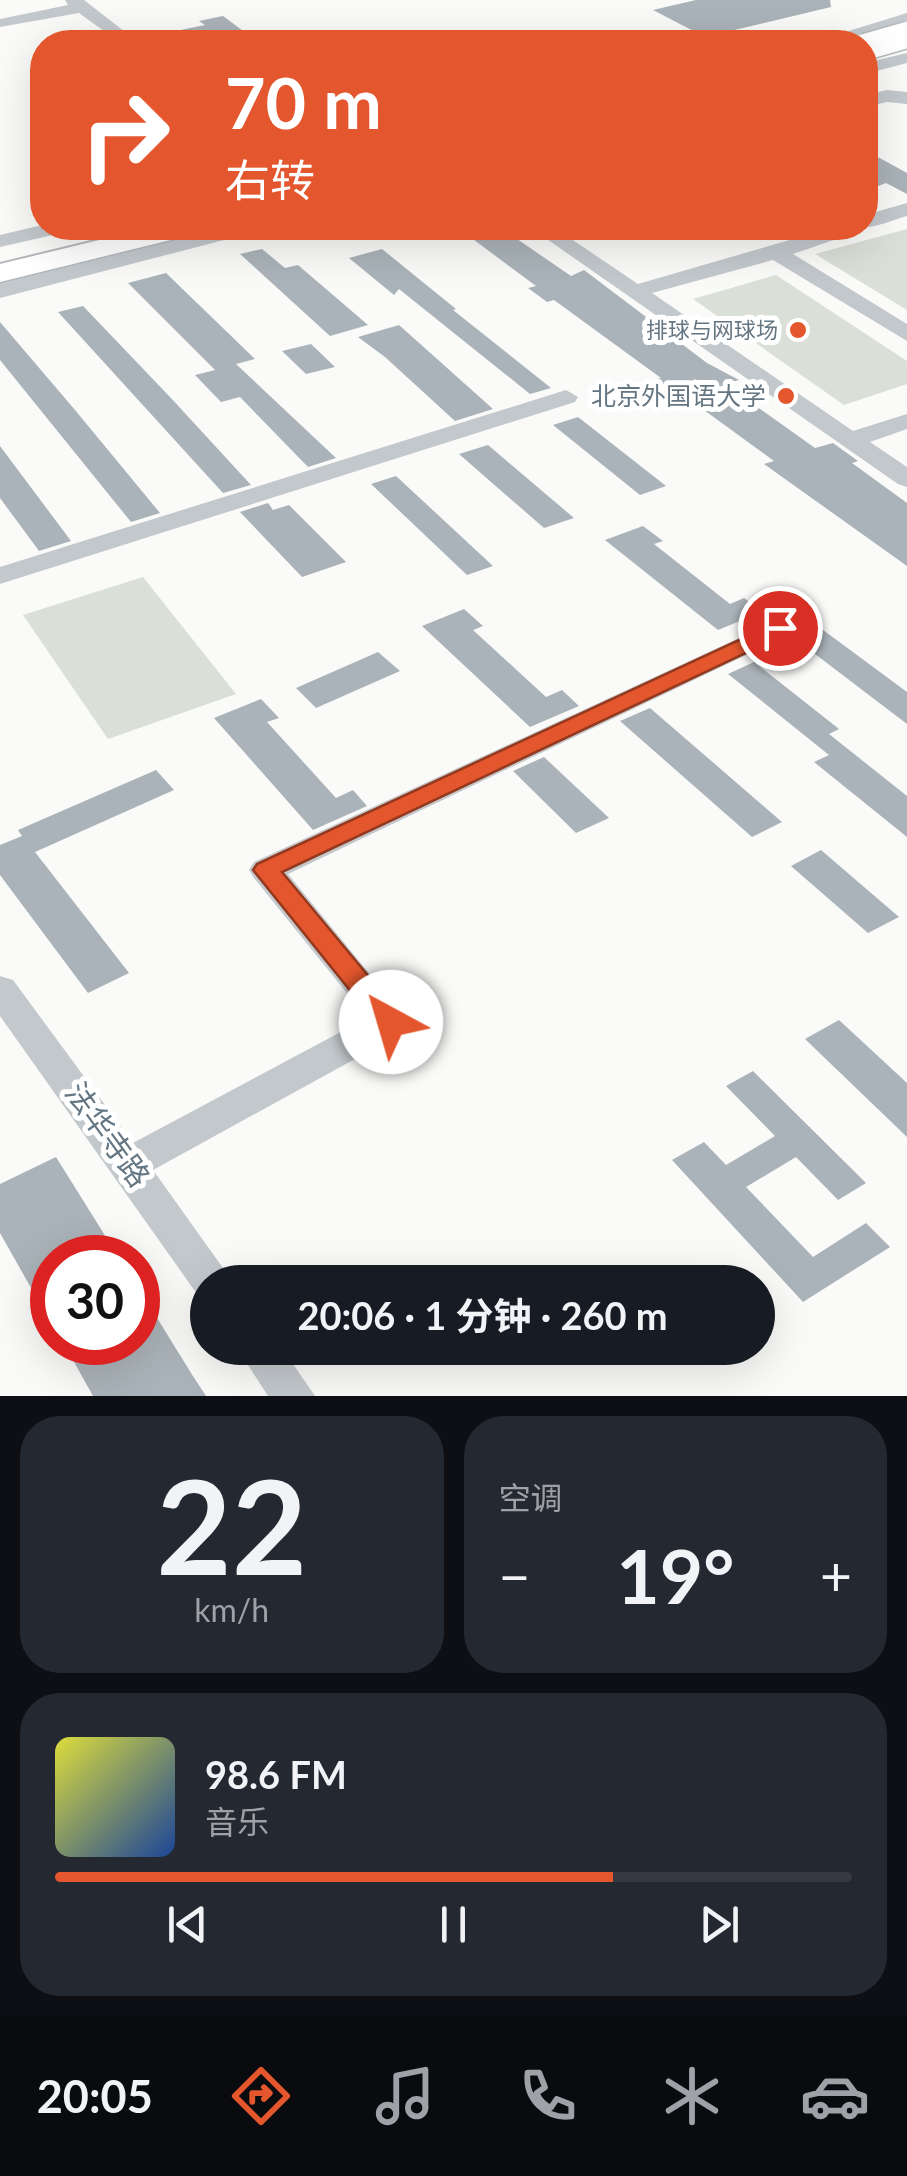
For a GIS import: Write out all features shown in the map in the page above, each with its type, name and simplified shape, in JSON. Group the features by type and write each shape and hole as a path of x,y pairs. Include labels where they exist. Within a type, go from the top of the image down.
{"highway":[{"path":"878,36 907,37"},
{"path":"878,54 907,46"},
{"path":"0,258 76,240"},
{"path":"0,273 135,240"}],"street":[{"path":"2,23 78,3 113,30"},
{"path":"878,33 907,18"},
{"path":"878,66 907,58"},
{"path":"878,98 907,98"},
{"path":"878,218 907,210"},
{"path":"0,241 30,234"},
{"path":"0,291 201,240"},
{"path":"560,240 907,479"},
{"path":"636,291 814,240"},
{"path":"776,253 907,334"},
{"path":"0,576 566,396"},
{"path":"850,440 907,421"},
{"path":"129,1164 391,1022 266,870 780,628"},
{"name":"法华寺路","path":"0,988 200,1265"},
{"path":"270,1365 292,1396"}],"shaded area":[{"path":"907,229 907,310 815,254 878,240"},
{"name":"排球与网球场","path":"776,275 907,361 907,384 844,405 693,299"},
{"path":"143,577 236,694 108,739 23,615"}],"building":[{"path":"696,0 830,0 831,7 734,30 692,30 653,10"},
{"path":"223,16 242,30 181,30 205,25 199,21"},
{"path":"878,157 907,173 907,194 886,183 878,186"},
{"path":"474,240 518,240 571,276 584,270 707,363 739,380 725,384 815,448 833,443 858,461 852,463 907,503 907,566 764,464 774,461 682,394 675,396 657,379 661,378 554,300 547,302 528,288 536,286"},
{"path":"262,249 285,268 298,265 368,325 330,336 240,254"},
{"path":"382,249 551,388 530,394 399,289 394,295 349,258"},
{"path":"166,273 255,359 236,364 336,458 308,467 240,397 221,402 195,375 215,370 128,283"},
{"path":"83,306 251,485 223,493 58,312"},
{"path":"0,322 160,513 131,522 0,360"},
{"path":"399,325 493,409 455,421 358,337"},
{"path":"311,344 335,367 306,374 282,351"},
{"path":"578,417 666,486 640,495 553,425"},
{"path":"488,445 574,518 544,528 459,454"},
{"path":"0,446 71,541 39,551 0,498"},
{"path":"396,476 493,566 467,575 371,484"},
{"path":"268,503 273,510 289,505 346,562 302,577 240,512"},
{"path":"643,526 663,541 654,544 730,604 744,598 762,612 718,630 605,540"},
{"path":"464,609 483,626 473,630 546,697 562,690 579,706 530,727 422,626"},
{"path":"819,627 907,692 907,724 794,638"},
{"path":"378,652 400,671 316,708 296,688"},
{"path":"754,662 839,729 829,734 907,796 907,837 814,762 829,755 728,674"},
{"path":"261,699 279,718 267,722 336,798 353,790 367,806 313,830 214,718"},
{"path":"650,708 782,822 752,837 620,721"},
{"path":"544,757 609,818 576,833 513,771"},
{"path":"156,770 174,790 35,852 129,973 88,993 0,875 0,845 22,836 18,830"},
{"path":"821,850 899,917 868,933 791,866"},
{"path":"839,1020 907,1083 907,1137 805,1039"},
{"path":"753,1071 866,1183 838,1200 796,1157 746,1187 813,1257 866,1223 890,1247 803,1302 775,1272 775,1265 769,1265 672,1160 704,1142 726,1165 775,1136 726,1086"},
{"path":"56,1157 105,1235 30,1235 30,1286 0,1233 0,1184"},
{"path":"160,1322 206,1396 93,1396 76,1365 160,1365"}],"place":[{"name":"排球与网球场","path":"798,330"},
{"name":"北京外国语大学","path":"786,396"}],"route":[{"path":"391,1022 266,870 780,628"}]}
